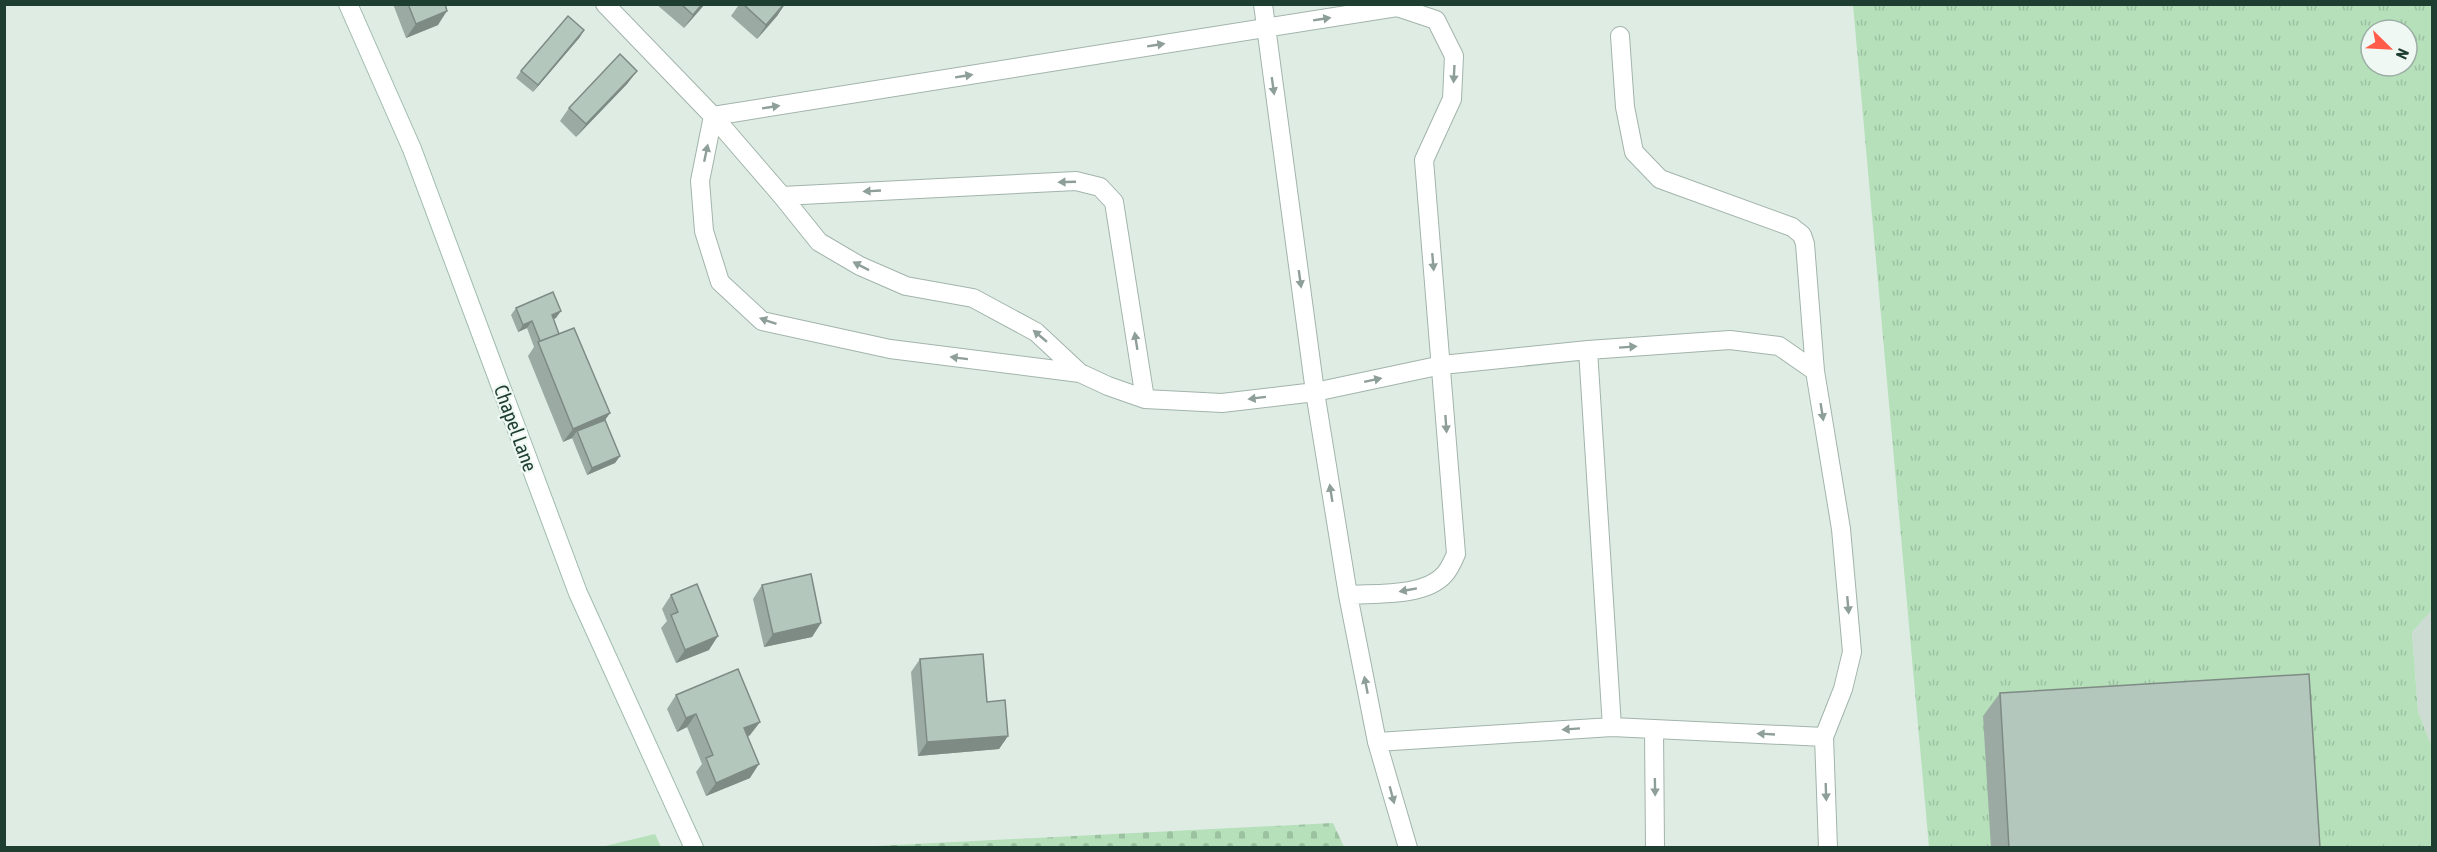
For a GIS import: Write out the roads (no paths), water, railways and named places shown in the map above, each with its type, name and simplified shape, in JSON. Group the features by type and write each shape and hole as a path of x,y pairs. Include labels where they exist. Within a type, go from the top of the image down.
{"street":[{"name":"Chapel Lane","path":"348,4 412,149 578,593 694,848"},
{"path":"605,4 713,116 819,242 860,266 906,286 973,298 1036,332 1080,373"},
{"path":"1263,4 1264,28 1316,392 1348,595 1377,742 1408,848"},
{"path":"713,116 1397,7 1436,20 1454,56 1452,99 1424,160 1456,554 1445,575 1429,586 1404,592 1348,595"},
{"path":"1620,36 1625,107 1634,152 1660,179 1792,227 1802,235 1805,244 1815,371 1841,529 1852,652 1843,689 1824,737 1828,848"},
{"path":"713,116 700,181 704,231 720,282 762,321 890,349 1080,373 1108,386 1146,399 1222,402 1316,392 1442,365 1588,350 1730,340 1779,346 1815,371"},
{"path":"782,196 1076,181 1100,187 1114,202 1146,399"},
{"path":"1588,350 1612,727"},
{"path":"1377,742 1612,727 1824,737"},
{"path":"1654,729 1655,848"}]}
